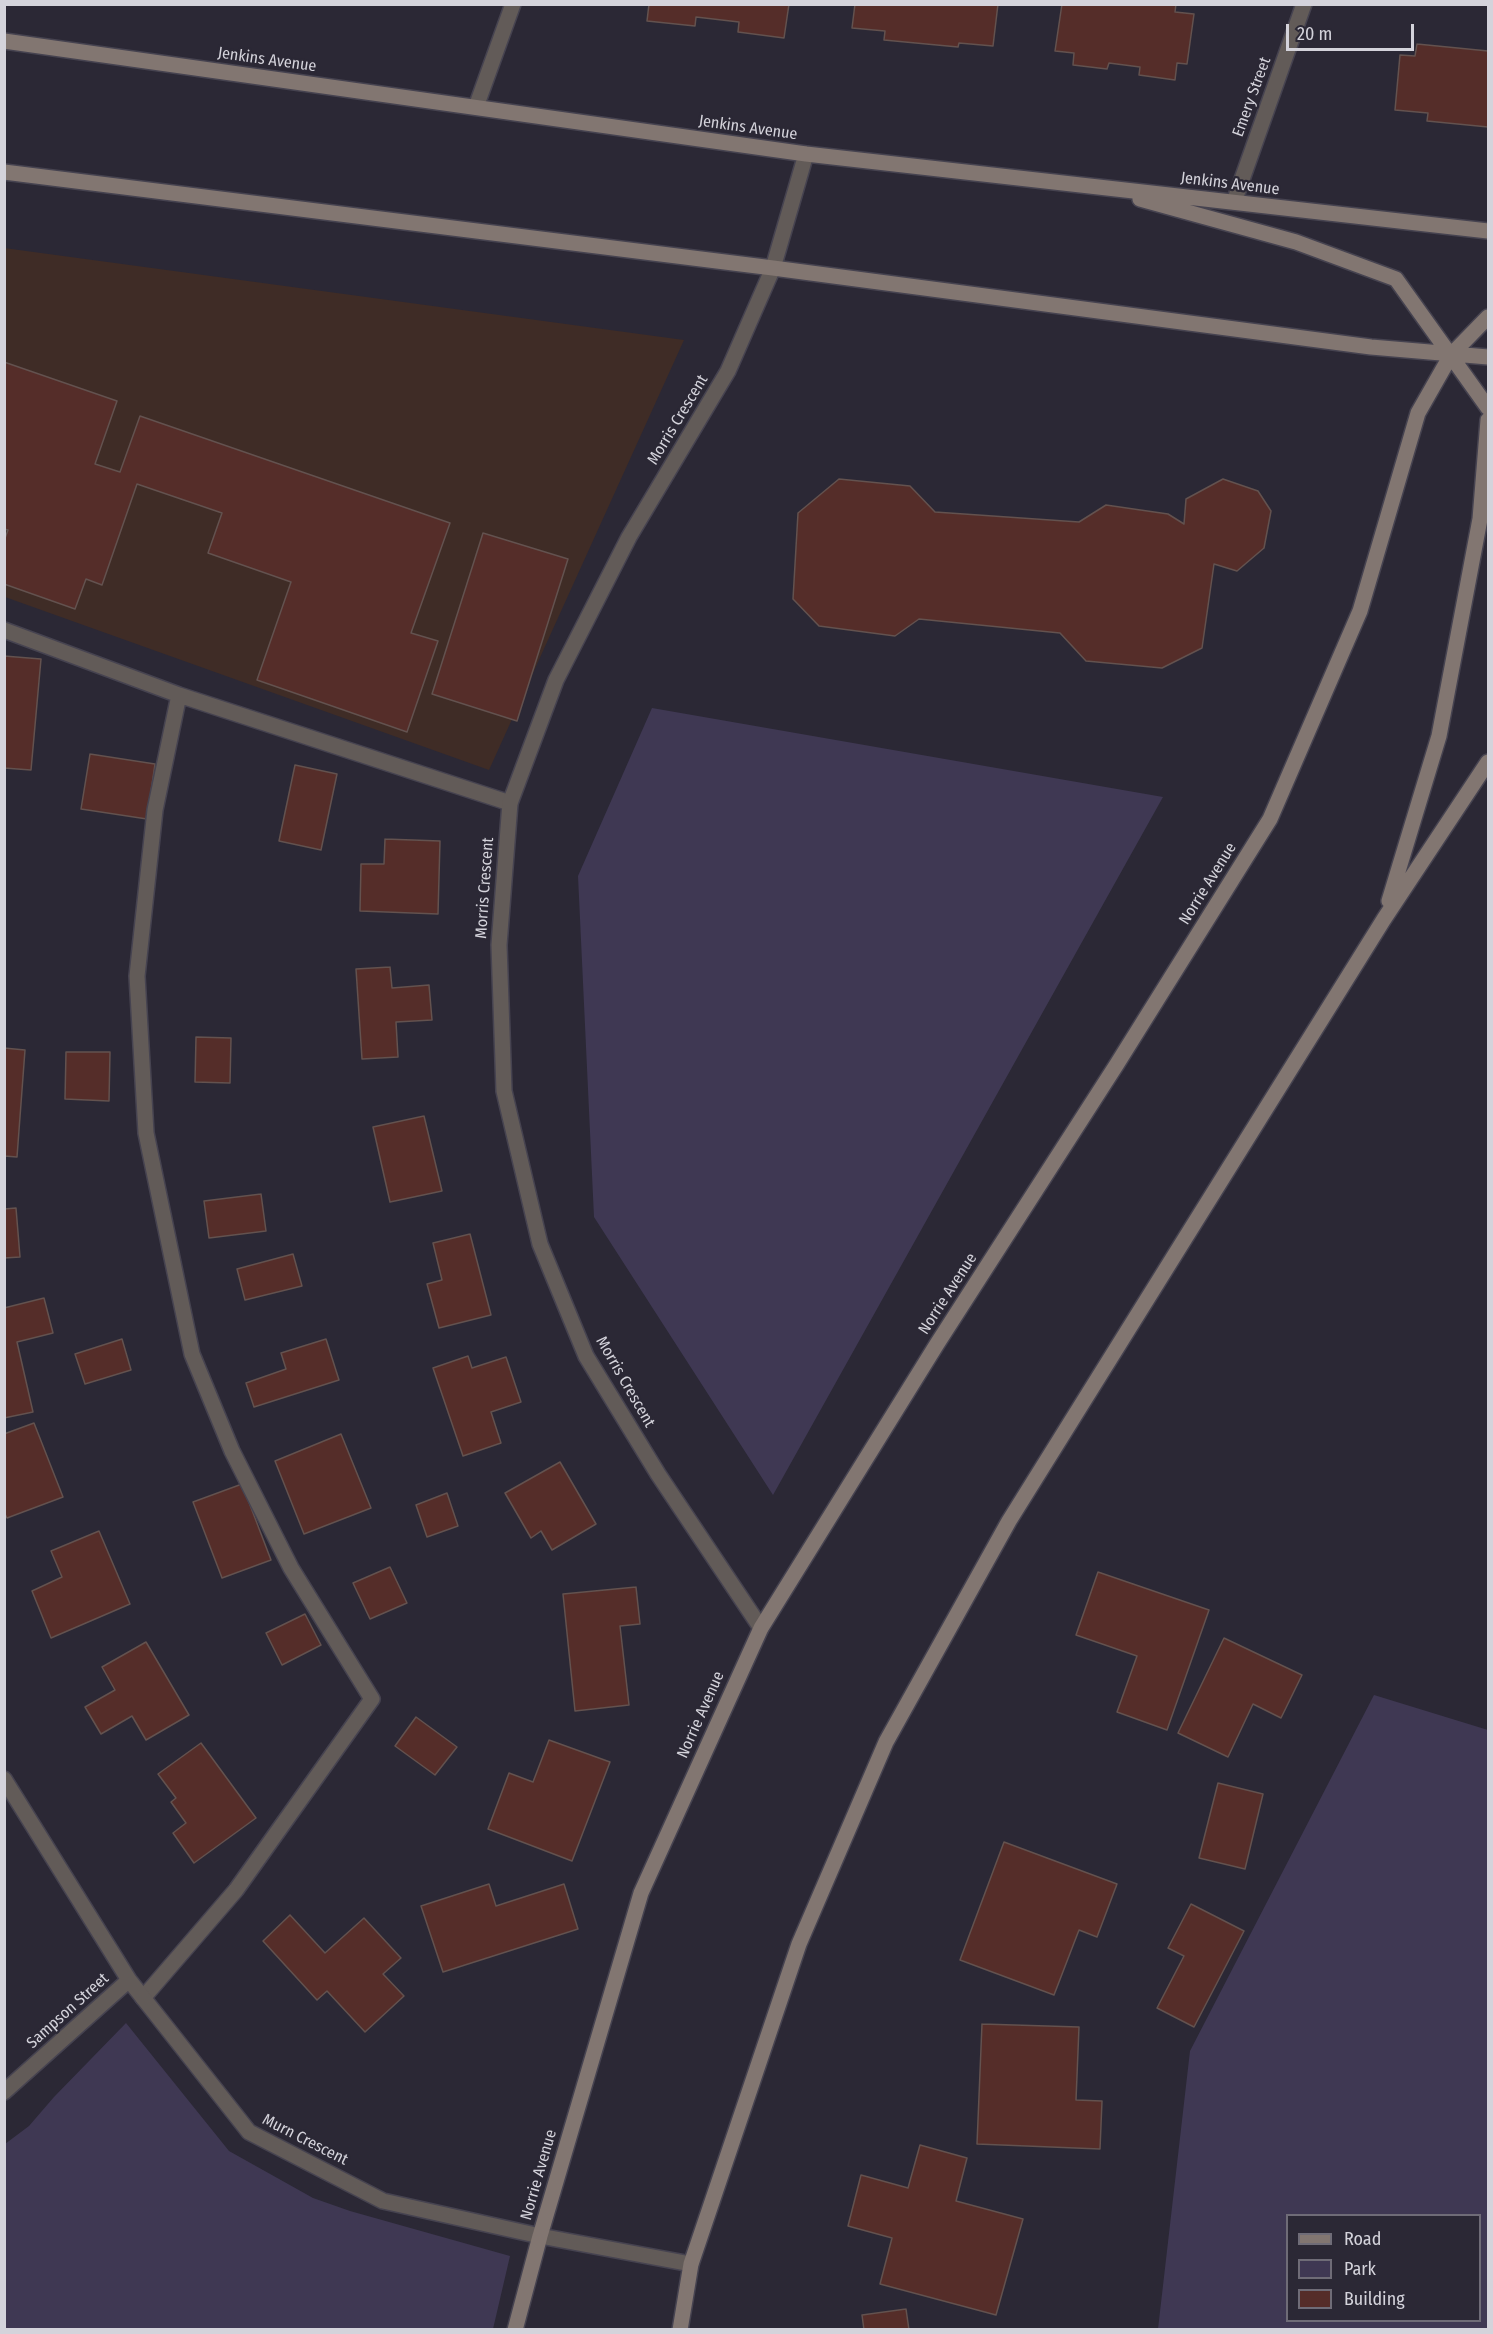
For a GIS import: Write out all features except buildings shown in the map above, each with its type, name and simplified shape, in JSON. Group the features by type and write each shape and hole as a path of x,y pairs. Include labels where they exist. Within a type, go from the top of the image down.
{"main road":[{"name":"Jenkins Avenue","path":"5,43 806,154 1488,231"},
{"path":"4,172 773,268 1371,347 1488,357"},
{"path":"1094,186 1296,242 1396,279 1488,408"},
{"name":"Norrie Avenue","path":"515,2330 540,2236 640,1893 760,1629 937,1344 1117,1065 1270,819 1360,611 1418,413 1450,355 1488,317"},
{"path":"1384,919 1439,736 1480,519 1488,420"},
{"path":"680,2330 691,2264 799,1944 886,1742 1009,1521 1384,919 1488,762"}],"street":[{"path":"476,107 513,4"},
{"name":"Emery Street","path":"1234,202 1304,4"},
{"name":"Morris Crescent","path":"760,1629 658,1474 586,1356 540,1244 504,1091 499,945 510,803 556,680 629,537 728,371 773,268 806,154"},
{"path":"4,630 178,695 510,803"},
{"path":"143,1998 236,1890 372,1699 291,1568 232,1451 192,1354 146,1132 137,976 155,810 178,695"},
{"name":"Murn Crescent","path":"4,1779 129,1980 249,2132 383,2201 540,2236 691,2264"},
{"name":"Sampson Street","path":"4,2092 129,1980"}],"shaded area":[{"path":"4,248 684,340 489,770 5,597"}],"green space":[{"path":"652,708 1163,797 773,1495 594,1217 578,876"},
{"path":"1374,1695 1488,1730 1488,2329 1158,2329 1190,2051"},
{"path":"126,2023 229,2151 313,2198 350,2211 510,2256 493,2329 5,2329 5,2144 29,2126"}]}
